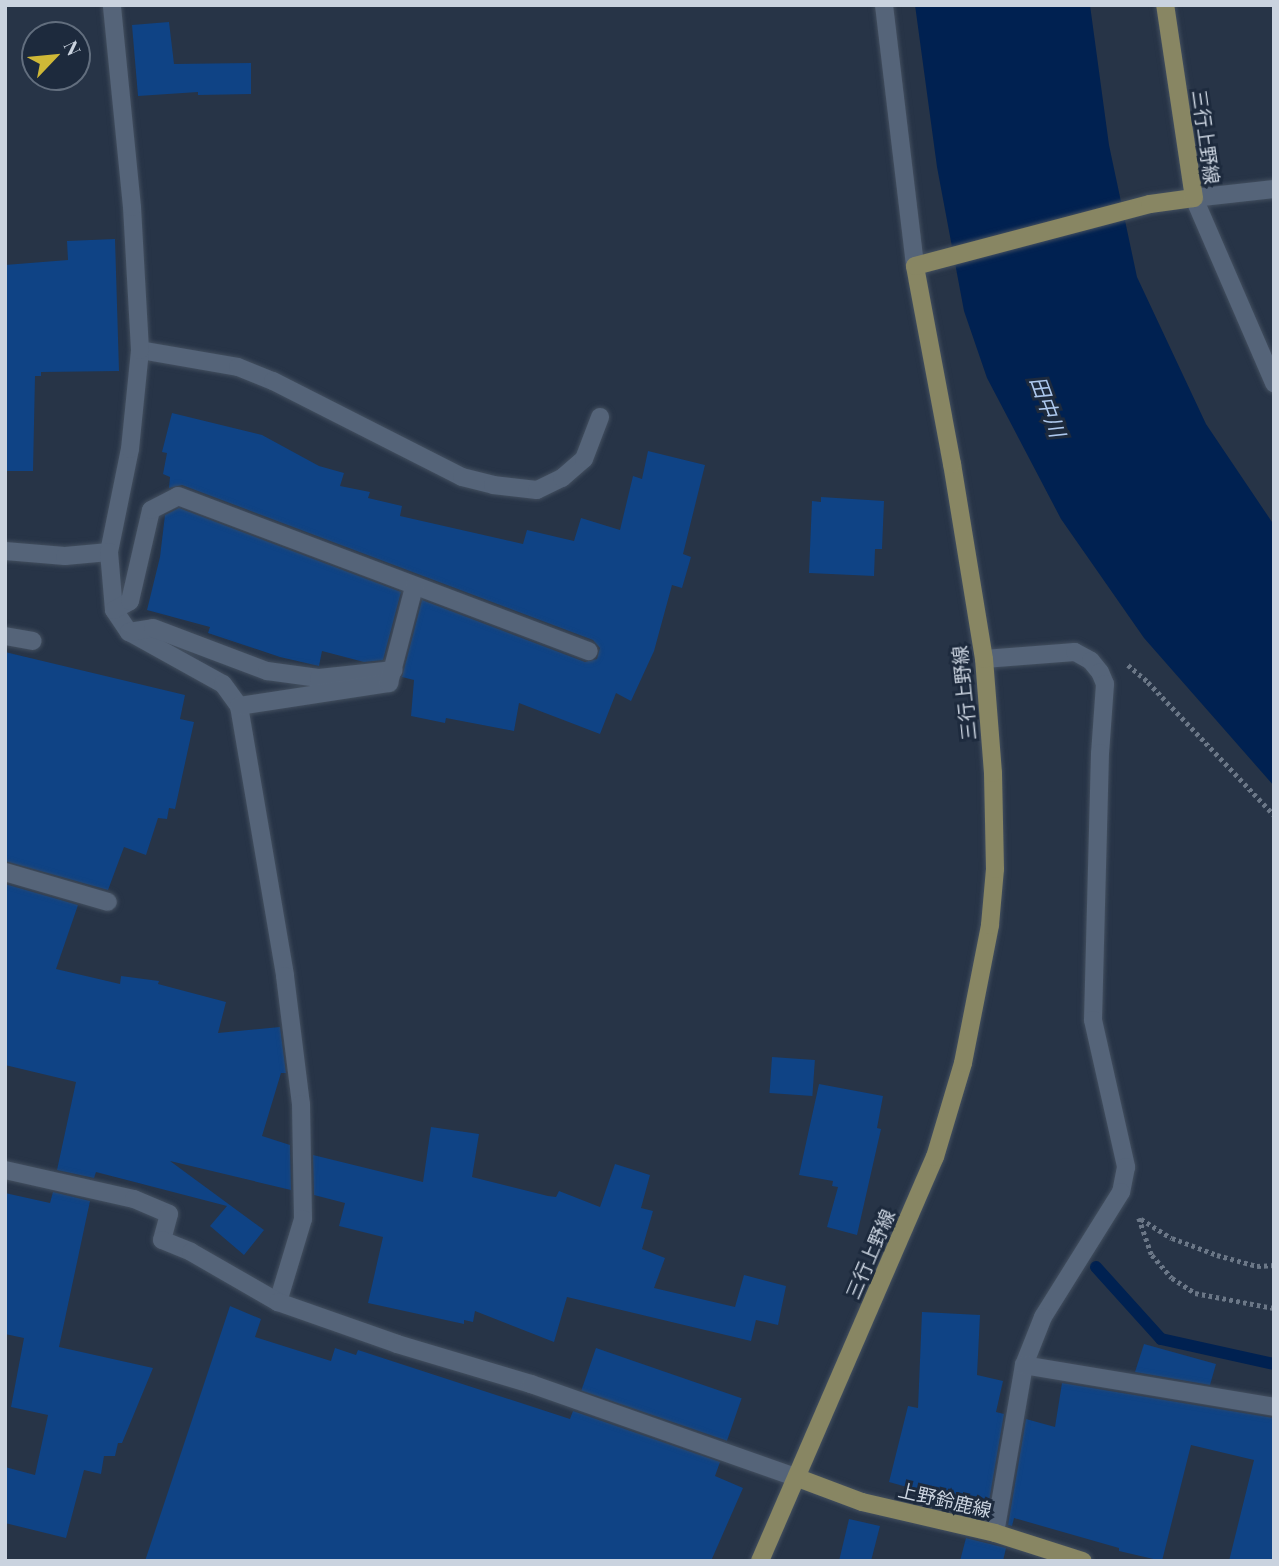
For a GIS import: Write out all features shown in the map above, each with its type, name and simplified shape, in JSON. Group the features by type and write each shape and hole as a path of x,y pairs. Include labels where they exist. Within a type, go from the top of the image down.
{"main road":[{"name":"三行上野線","path":"760,1561 935,1157 974,1017 990,925 995,869 993,773 984,659 952,464 915,266 1150,204 1194,198 1165,5"},
{"name":"上野鈴鹿線","path":"798,1478 862,1502 995,1532 1083,1561"}],"street":[{"path":"112,5 132,207 140,350 130,449 109,552 114,610 129,632 223,684 239,706 285,975 301,1104 303,1219 278,1302"},
{"path":"884,5 915,266"},
{"path":"1274,188 1194,198 1274,383"},
{"path":"140,350 237,368 273,380 462,477 493,485 537,490 562,478 584,459 600,418"},
{"path":"114,610 130,601 151,510 178,496 589,651"},
{"path":"5,551 65,556 109,552"},
{"path":"239,706 380,687 389,683 414,587"},
{"path":"129,632 153,628 267,671 319,678 394,670"},
{"path":"5,636 33,641"},
{"path":"984,659 1075,652 1091,661 1100,672 1105,691 1100,753 1093,1020 1126,1167 1121,1192 1042,1317 1024,1365 995,1532"},
{"path":"5,872 108,902"},
{"path":"5,1170 134,1199 169,1214 162,1240 191,1252 278,1302 397,1344 531,1384 798,1478"},
{"path":"1024,1365 1274,1407"}],"path":[{"path":"1091,661 1114,659 1135,669 1274,815"},
{"path":"1121,1192 1138,1216 1153,1255 1172,1278 1195,1293 1274,1308"},
{"path":"1138,1216 1172,1238 1217,1255 1257,1266 1274,1265"}],"water":[{"name":"田中川","path":"915,5 1090,5 1109,145 1137,277 1206,424 1274,525 1274,786 1144,638 1061,519 987,378 964,311 937,167"}],"building":[{"path":"169,22 174,64 251,63 251,94 198,95 198,92 138,96 132,25"},
{"path":"115,239 119,371 41,372 41,376 35,376 33,471 5,471 5,265 68,260 67,241"},
{"path":"172,413 262,435 319,466 344,473 340,486 370,492 368,498 402,506 400,516 523,544 527,530 574,541 581,518 620,530 633,476 642,479 648,451 705,465 683,554 691,557 682,588 672,585 654,651 631,701 616,693 600,734 519,703 514,731 446,718 445,723 411,716 414,680 402,677 422,600 585,662 597,659 600,648 593,640 182,485 169,488 170,477 163,474 167,453 162,452"},
{"path":"821,497 884,501 882,549 875,549 874,576 809,573 812,501 821,502"},
{"path":"179,508 401,592 383,660 364,662 322,651 319,666 280,657 208,633 210,627 147,610 160,557 165,515"},
{"path":"5,652 185,695 180,719 194,722 175,809 169,808 167,819 158,818 146,855 124,847 108,890 5,861"},
{"path":"5,884 78,905 56,969 120,984 121,976 159,981 158,984 226,1002 218,1033 280,1027 286,1073 281,1073 262,1136 290,1145 291,1190 170,1161 264,1230 244,1255 210,1226 227,1206 96,1172 94,1178 57,1170 76,1082 5,1065"},
{"path":"772,1057 815,1060 812,1096 769,1093"},
{"path":"819,1084 883,1096 877,1128 881,1129 857,1235 827,1227 838,1187 832,1186 833,1181 799,1175"},
{"path":"431,1127 479,1134 472,1177 548,1196 556,1197 559,1191 600,1207 615,1164 650,1175 641,1208 653,1211 642,1249 665,1258 654,1288 735,1307 744,1275 786,1286 778,1325 756,1320 751,1341 567,1297 554,1342 475,1311 473,1322 464,1320 464,1324 368,1303 383,1237 339,1226 345,1203 314,1195 313,1155 423,1182"},
{"path":"53,1192 90,1201 59,1347 153,1368 122,1443 118,1443 115,1456 104,1456 101,1474 84,1470 66,1538 5,1523 5,1467 35,1475 48,1415 11,1407 24,1338 5,1334 5,1193 50,1203"},
{"path":"230,1306 261,1319 255,1337 331,1361 335,1348 356,1355 358,1350 570,1419 573,1411 720,1462 715,1476 743,1488 711,1561 145,1561"},
{"path":"922,1312 980,1315 977,1375 1003,1381 996,1412 1004,1414 986,1519 973,1516 975,1506 889,1482 908,1406 918,1408"},
{"path":"1144,1344 1216,1364 1210,1385 1135,1372"},
{"path":"596,1348 742,1398 727,1441 581,1391"},
{"path":"1062,1383 1274,1418 1274,1561 1229,1561 1254,1460 1191,1445 1162,1561 1119,1551 1119,1548 1014,1518 1012,1526 1008,1525 1026,1419 1055,1427"},
{"path":"849,1519 880,1526 871,1561 839,1561"},
{"path":"966,1538 1006,1548 1003,1561 960,1561"}],"waterway":[{"path":"1096,1267 1161,1339 1274,1364"}]}
